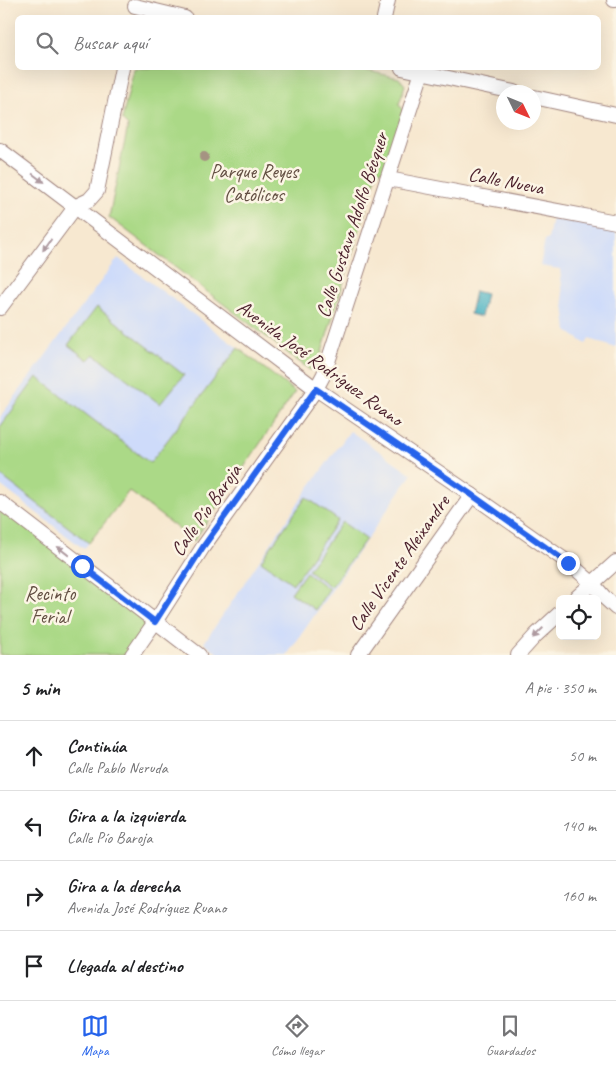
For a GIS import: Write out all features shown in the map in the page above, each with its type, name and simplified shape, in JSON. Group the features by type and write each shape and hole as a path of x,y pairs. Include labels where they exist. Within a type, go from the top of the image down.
{"street":[{"path":"385,15 388,0"},
{"path":"134,8 170,15"},
{"path":"0,308 76,206 89,200 97,191 122,70"},
{"path":"412,70 496,88"},
{"name":"Calle Gustavo Adolfo Bécquer","path":"316,389 324,374 422,72"},
{"path":"541,99 616,115"},
{"name":"Avenida José Rodríguez Ruano","path":"0,150 316,389 568,563 592,583 616,608"},
{"name":"Calle Nueva","path":"388,179 616,222"},
{"name":"Calle Pío Baroja","path":"132,655 203,547 316,389"},
{"name":"Calle Vicente Aleixandre","path":"358,655 472,495"},
{"path":"0,502 199,655"},
{"path":"579,595 616,562"},
{"path":"518,655 556,617"}],"shaded area":[{"path":"552,218 616,229 616,348 589,339 586,344 567,331 560,269 540,266"},
{"path":"118,258 238,348 84,549 0,485 0,417"},
{"path":"350,431 412,474 287,655 220,655 204,643 305,493"}],"green space":[{"name":"Parque Reyes Católicos","path":"134,70 364,70 399,78 405,85 399,104 404,111 385,168 377,173 317,368 310,370 109,217 128,126 122,120"},
{"path":"97,307 184,375 160,404 94,354 88,360 68,345"},
{"path":"238,348 295,392 194,541 129,491 89,543 0,475 0,427 37,377 150,463"},
{"path":"306,497 338,520 293,584 261,561"},
{"name":"Recinto Ferial","path":"0,502 155,622 132,655 0,655"},
{"path":"342,522 366,539 331,587 308,570"},
{"path":"306,572 329,589 315,610 291,593"}],"water":[{"path":"475,291 486,294 481,317 470,314"}],"route":[{"path":"82,566 155,622 203,547 316,389 568,563"}]}
